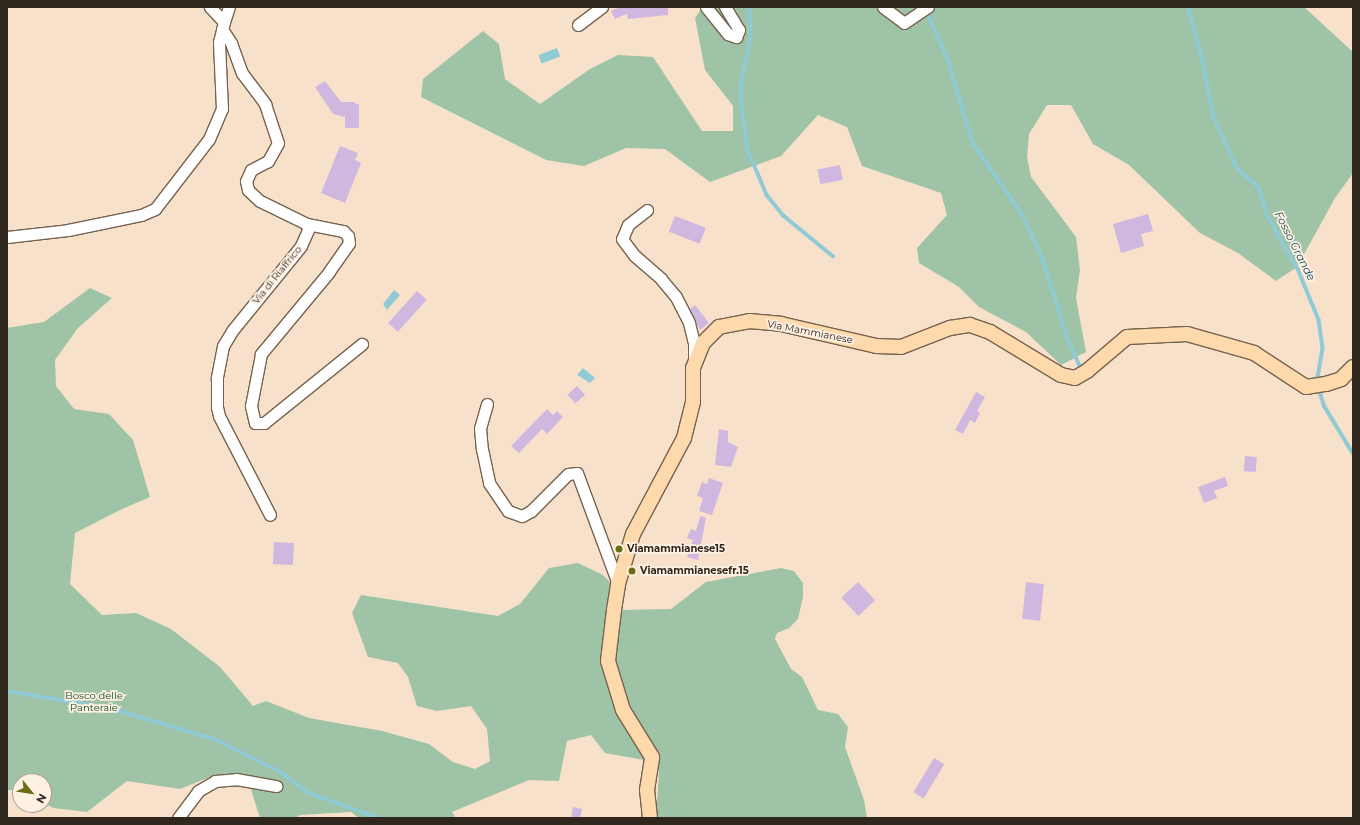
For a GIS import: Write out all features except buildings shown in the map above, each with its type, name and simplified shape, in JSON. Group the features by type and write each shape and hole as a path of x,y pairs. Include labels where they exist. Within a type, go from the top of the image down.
{"main road":[{"name":"Via Mammianese","path":"650,818 647,790 652,757 623,710 608,661 618,584 633,534 684,438 694,402 694,368 703,342 719,327 749,321 781,324 876,346 901,347 950,328 970,325 990,332 1061,375 1075,378 1087,371 1127,337 1187,334 1254,353 1306,387 1326,384 1341,379 1353,367"}],"street":[{"path":"210,7 223,26 242,73 265,104 278,143 268,161 251,170 246,181 248,190 260,201 307,224 343,231 348,236 349,243 329,272 261,354 251,406 255,423 264,423 362,344"},
{"path":"7,237 68,230 141,215 155,209 216,127 222,109 218,68 223,26 229,7"},
{"path":"578,26 602,7"},
{"path":"706,7 728,34 736,37 738,30 725,7"},
{"path":"883,7 904,23 928,7"},
{"path":"647,210 628,225 622,239 635,256 661,279 676,297 689,323 694,343 694,368"},
{"name":"Via di Riaffrico","path":"270,515 219,416 216,407 216,378 223,346 232,331 301,246 308,230 307,224"},
{"path":"487,404 480,428 481,444 490,483 504,506 515,515 522,516 531,511 568,474 577,473 618,584"},
{"path":"178,818 198,791 215,781 236,779 276,786"}],"green space":[{"path":"703,7 1304,7 1353,52 1353,173 1335,198 1297,267 1276,281 1238,253 1200,233 1129,165 1093,144 1071,105 1047,105 1029,134 1027,157 1031,177 1076,237 1080,270 1076,298 1086,352 1061,365 1026,332 979,307 959,287 919,263 917,248 947,215 941,193 862,166 847,127 818,115 781,156 710,182 665,149 626,148 584,166 546,160 421,97 423,79 483,31 499,44 505,79 540,104 590,69 618,55 653,57 702,131 733,131 733,106 705,70 695,18"},
{"name":"Bosco delle Panteraie","path":"90,288 112,298 78,328 55,360 56,386 74,409 109,414 133,440 150,497 120,510 75,533 70,584 102,615 136,613 171,629 220,667 253,706 266,701 309,718 382,731 429,744 453,762 475,769 490,761 487,729 471,706 437,711 417,706 408,677 398,663 368,657 352,613 361,595 498,616 520,604 549,568 578,563 603,575 613,585 605,667 644,760 605,753 591,735 567,741 559,781 529,780 452,812 456,818 359,818 351,812 300,815 295,818 260,818 246,774 215,775 180,789 127,781 87,812 52,807 52,773 12,773 12,790 7,790 7,328 44,322"},
{"path":"781,568 794,571 803,583 803,597 798,619 789,628 777,633 775,639 791,669 802,677 818,710 838,714 848,727 845,747 864,800 867,818 656,818 659,772 653,745 625,697 616,658 619,610 671,609 706,582"}],"water":[{"path":"557,48 560,56 542,64 538,55"},
{"path":"394,290 400,295 387,310 383,304"},
{"path":"583,368 595,378 590,383 577,375"}],"waterway":[{"path":"750,7 751,38 742,80 741,99 748,150 767,195 783,215 833,256"},
{"name":"Fosso Grande","path":"1188,7 1202,57 1214,117 1237,168 1259,188 1269,218 1298,269 1319,320 1323,349 1317,383"},
{"path":"926,10 948,59 973,143 1024,217 1043,259 1068,340 1080,366"},
{"name":"Fosso Grande","path":"1319,389 1325,407 1353,453"},
{"path":"7,691 113,709 217,740 281,772 309,793 379,818"}],"place":[{"name":"Viamammianese15","path":"619,549"},
{"name":"Viamammianesefr.15","path":"632,571"}]}
